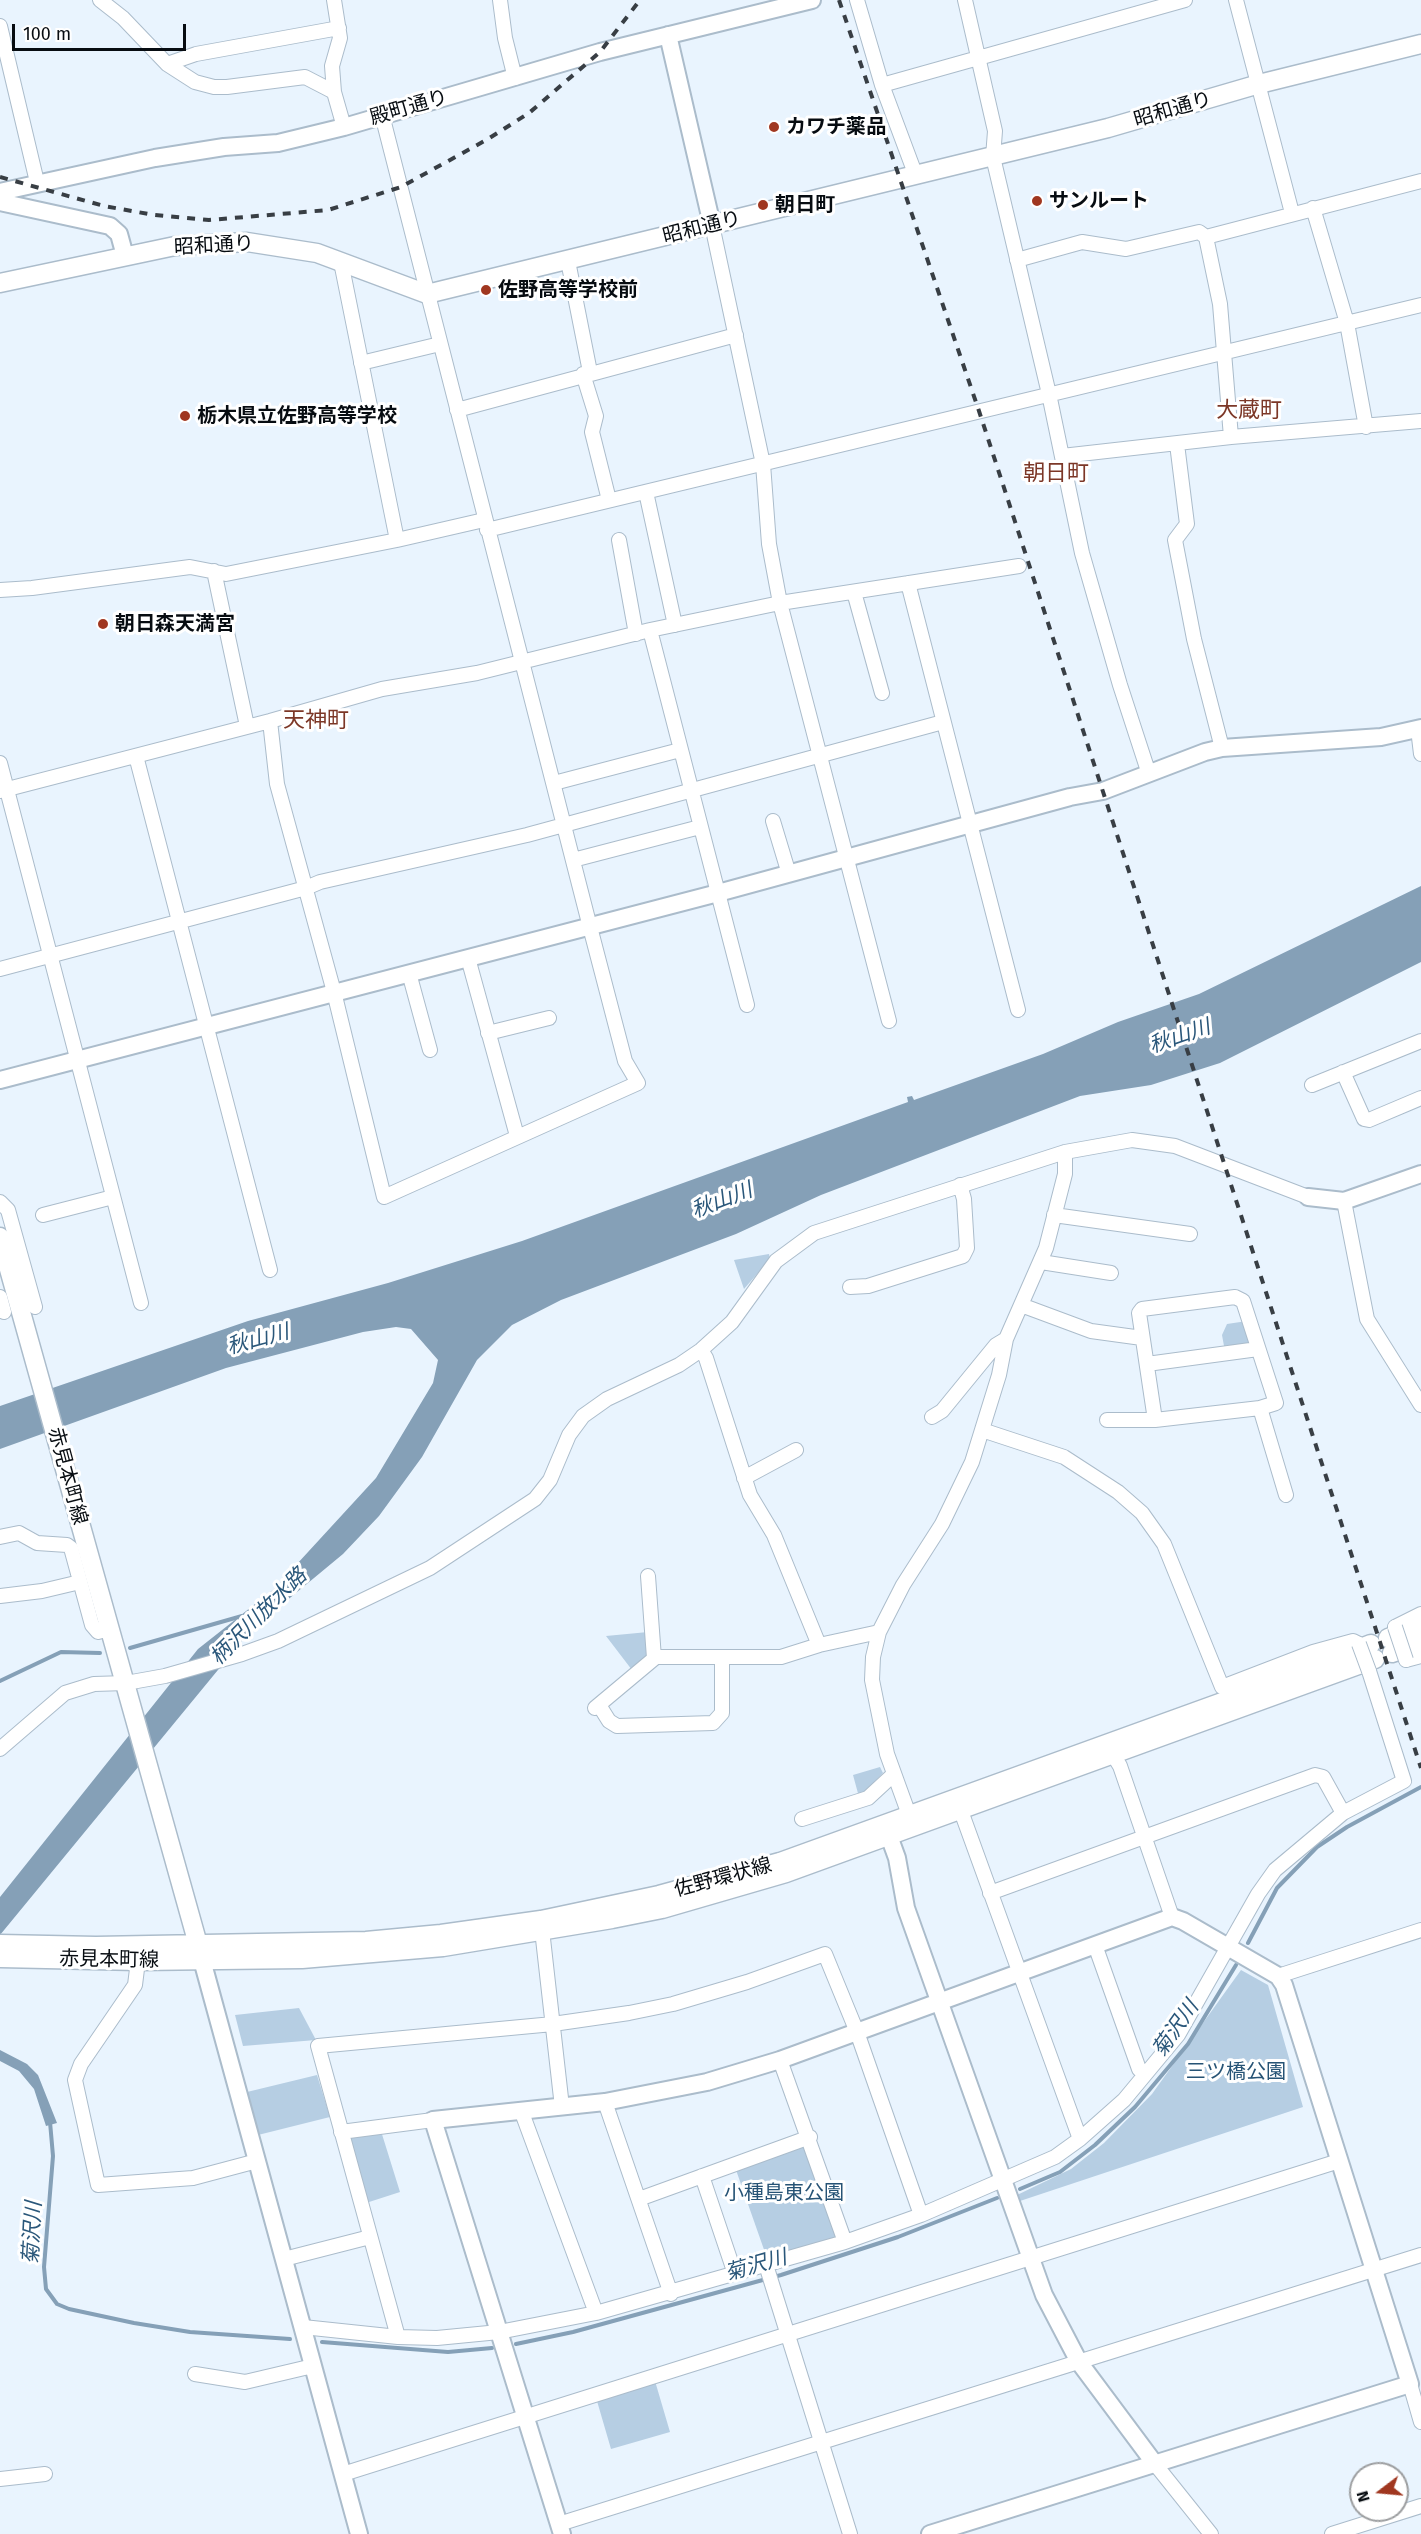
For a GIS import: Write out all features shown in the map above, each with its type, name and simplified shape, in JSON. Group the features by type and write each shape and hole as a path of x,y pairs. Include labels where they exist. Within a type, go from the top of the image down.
{"main road":[{"name":"昭和通り","path":"124,256 175,246 247,242 297,248 427,294 993,157 1170,112 1258,84 1421,44"},
{"path":"0,283 124,256"},
{"name":"赤見本町線","path":"0,1238 200,1952"},
{"path":"1382,1650 1421,1626"},
{"path":"1382,1650 1421,1643"},
{"name":"佐野環状線","path":"200,1952 542,1926 887,1831 1382,1650"},
{"name":"佐野環状線","path":"911,1822 961,1811 1110,1749"},
{"name":"赤見本町線","path":"0,1944 200,1952"},
{"name":"赤見本町線","path":"0,1958 138,1961 200,1952"}],"street":[{"path":"100,0 130,24 167,64 181,75 214,87 258,84 298,76 305,77 334,92"},
{"path":"334,0 340,38 332,66 334,92 344,127"},
{"path":"500,0 505,38 515,78"},
{"name":"殿町通り","path":"0,192 37,182 166,156 278,142 344,127 668,35 812,0"},
{"path":"857,0 882,85 916,176"},
{"path":"965,0 995,131 993,157 1049,394 1082,553 1120,685 1149,774"},
{"path":"882,85 1185,0"},
{"path":"1236,0 1292,213"},
{"path":"0,26 37,182"},
{"path":"167,64 196,54 339,28"},
{"path":"668,35 712,225 763,464 769,544 780,603 889,1021"},
{"path":"270,721 277,784 334,992 384,1197 638,1083 625,1061 382,116"},
{"path":"1206,237 1421,181"},
{"path":"0,202 110,226 119,234 124,256"},
{"path":"1313,208 1347,323 1366,427"},
{"path":"1017,260 1082,242 1125,249 1199,232 1206,237 1220,304 1226,353 1231,436"},
{"path":"567,261 596,416 592,432 609,500"},
{"path":"341,262 397,540"},
{"path":"0,590 190,567 234,572 486,525 646,492 1421,305"},
{"path":"457,410 587,373 736,335"},
{"path":"361,363 440,344"},
{"path":"1062,456 1231,436 1421,421"},
{"path":"1177,444 1187,524 1175,540 1194,639 1222,748"},
{"path":"646,492 675,625"},
{"path":"619,540 636,634"},
{"path":"3,790 270,721 382,689 477,673 650,630 780,603 1019,566"},
{"path":"214,571 247,726"},
{"path":"908,583 1018,1010"},
{"path":"854,592 882,693"},
{"path":"650,630 747,1005"},
{"path":"0,969 306,888 320,882 527,835 943,722"},
{"path":"0,1080 590,927 1103,790 1222,748 1381,737 1419,729 1421,754"},
{"path":"554,783 680,750"},
{"path":"136,756 270,1270"},
{"path":"0,763 3,790 50,956 141,1303"},
{"path":"773,820 789,874"},
{"path":"573,860 700,827"},
{"path":"468,958 517,1136"},
{"path":"409,973 430,1050"},
{"path":"488,1033 549,1018"},
{"path":"1312,1085 1421,1041"},
{"path":"1343,1072 1364,1119 1369,1120 1421,1098"},
{"path":"0,1749 65,1693 94,1684 126,1683 165,1676 242,1654 278,1641 426,1570 535,1499 550,1480 569,1435 583,1416 607,1399 679,1365 701,1350 732,1322 776,1261 804,1239 831,1227 1065,1152 1132,1140 1175,1146 1308,1197 1344,1201 1421,1173"},
{"path":"911,1822 887,1754 872,1680 873,1657 879,1632 903,1585 957,1497 982,1430 999,1375 1006,1339 1041,1262 1065,1174 1065,1152"},
{"path":"850,1287 868,1286 963,1256 967,1248 964,1199 960,1185"},
{"path":"43,1215 113,1197"},
{"path":"1344,1201 1367,1319 1421,1405"},
{"path":"0,1202 8,1210 35,1307"},
{"path":"1054,1215 1190,1234"},
{"path":"1041,1262 1111,1273"},
{"path":"0,1297 4,1312"},
{"path":"1107,1420 1155,1420 1260,1408 1276,1402 1243,1301 1235,1297 1142,1309 1139,1313 1155,1420"},
{"path":"1021,1305 1091,1330 1142,1338"},
{"path":"932,1417 942,1411 996,1345 1006,1339"},
{"path":"1147,1364 1258,1349"},
{"path":"701,1350 706,1358 750,1495 774,1535 819,1645"},
{"path":"1260,1408 1286,1495"},
{"path":"982,1430 1064,1457 1118,1492 1142,1513 1164,1544 1222,1687 1313,1653 1353,1641 1382,1650 1421,1656"},
{"path":"744,1478 796,1450"},
{"path":"0,1537 19,1533 37,1543 67,1545 94,1628 98,1632 110,1629"},
{"path":"648,1576 654,1658"},
{"path":"0,1596 42,1591 80,1582"},
{"path":"1382,1650 1421,1614"},
{"path":"722,1657 722,1713 712,1722 617,1726 609,1721 597,1707 654,1658 722,1657 781,1657 819,1645 879,1632"},
{"path":"303,2327 398,2337 437,2338 499,2332 596,2313 671,2294 735,2274 767,2268 845,2242 921,2215 1055,2157 1080,2139 1124,2100 1178,2035 1258,1894 1275,1870 1343,1813 1404,1781 1382,1650"},
{"path":"1110,1749 1120,1766 1172,1917 1228,1946 1278,1976 1284,1985 1421,2422"},
{"path":"802,1819 868,1798 894,1774"},
{"path":"990,1893 1315,1774 1323,1777 1343,1813"},
{"path":"961,1811 1080,2139"},
{"path":"887,1831 897,1858 906,1908 1030,2257 1056,2323 1079,2362 1155,2464 1211,2534"},
{"path":"341,2132 605,2102 707,2082 780,2060 1172,1917"},
{"path":"542,1926 562,2107"},
{"path":"1278,1976 1421,1930"},
{"path":"1095,1946 1140,2069 1145,2074"},
{"path":"200,1952 359,2534"},
{"path":"398,2337 318,2046 553,2024 673,2004 747,1982 825,1954 857,2032 921,2215"},
{"path":"138,1961 135,1985 81,2064 75,2080 98,2185 193,2178 257,2161"},
{"path":"780,2060 810,2138 845,2242"},
{"path":"605,2102 671,2294"},
{"path":"521,2110 596,2313"},
{"path":"433,2120 560,2529 1421,2255"},
{"path":"639,2199 810,2138"},
{"path":"343,2474 1339,2161"},
{"path":"702,2176 735,2274"},
{"path":"284,2259 370,2237"},
{"path":"767,2268 850,2534"},
{"path":"195,2374 245,2382 314,2367"},
{"path":"930,2534 1410,2384"},
{"path":"0,2478 45,2474"},
{"path":"1332,2534 1421,2506"}],"green space":[{"path":"769,1254 770,1259 744,1289 734,1260"},
{"path":"1247,1321 1252,1344 1224,1346 1222,1335 1227,1324"},
{"path":"648,1632 649,1656 632,1670 606,1636"},
{"path":"880,1767 883,1773 859,1797 853,1775"},
{"name":"三ツ橋公園","path":"1241,1970 1268,1985 1303,2107 1017,2202 1015,2196 1071,2169 1104,2143 1152,2094"},
{"path":"299,2008 316,2040 243,2046 235,2015"},
{"path":"317,2075 330,2117 258,2135 247,2092"},
{"path":"381,2131 400,2192 366,2203 350,2137"},
{"name":"小種島東公園","path":"799,2146 808,2150 837,2231 835,2239 768,2261 736,2170"},
{"path":"655,2381 670,2432 611,2449 597,2401"}],"water":[{"path":"1421,886 1421,962 1220,1063 1151,1085 1080,1096 821,1195 736,1234 561,1300 512,1325 477,1360 422,1457 379,1516 343,1554 250,1631 0,1935 0,1897 198,1649 274,1589 376,1478 433,1383 438,1360 411,1329 396,1327 363,1332 226,1368 0,1449 0,1406 248,1321 388,1283 522,1241 908,1102 907,1097 912,1096 914,1100 1043,1054 1118,1022 1199,994"},
{"path":"0,2050 27,2064 38,2075 57,2123 46,2126 34,2089 19,2071 0,2061"}],"waterway":[{"name":"柄沢川放水路","path":"130,1648 242,1616"},
{"path":"0,1681 61,1652 100,1653"},
{"name":"菊沢川","path":"1248,1943 1277,1888 1317,1847 1347,1827 1421,1787"},
{"name":"菊沢川","path":"1020,2189 1060,2172 1095,2145 1135,2107 1188,2044 1236,1965"},
{"name":"菊沢川","path":"50,2122 53,2156 44,2267 46,2289 57,2304 69,2309 134,2323 190,2332 290,2339"},
{"name":"菊沢川","path":"516,2344 573,2332 781,2275 898,2237 997,2198"},
{"name":"菊沢川","path":"322,2342 448,2352 492,2348"}],"railway":[{"path":"0,177 104,206 154,215 209,220 328,210 401,187 488,139 529,113 600,52 640,0"},
{"path":"839,0 979,411 1421,1768"}],"place":[{"name":"カワチ薬品","path":"774,127"},
{"name":"サンルート","path":"1037,201"},
{"name":"朝日町","path":"763,205"},
{"name":"佐野高等学校前","path":"486,290"},
{"name":"栃木県立佐野高等学校","path":"185,416"},
{"name":"朝日森天満宮","path":"103,624"}],"district":[{"name":"大蔵町","path":"1249,411"},
{"name":"朝日町","path":"1056,474"},
{"name":"天神町","path":"316,721"}],"water label":[{"name":"秋山川","path":"1180,1037"},
{"name":"秋山川","path":"722,1201"},
{"name":"秋山川","path":"258,1340"}]}
